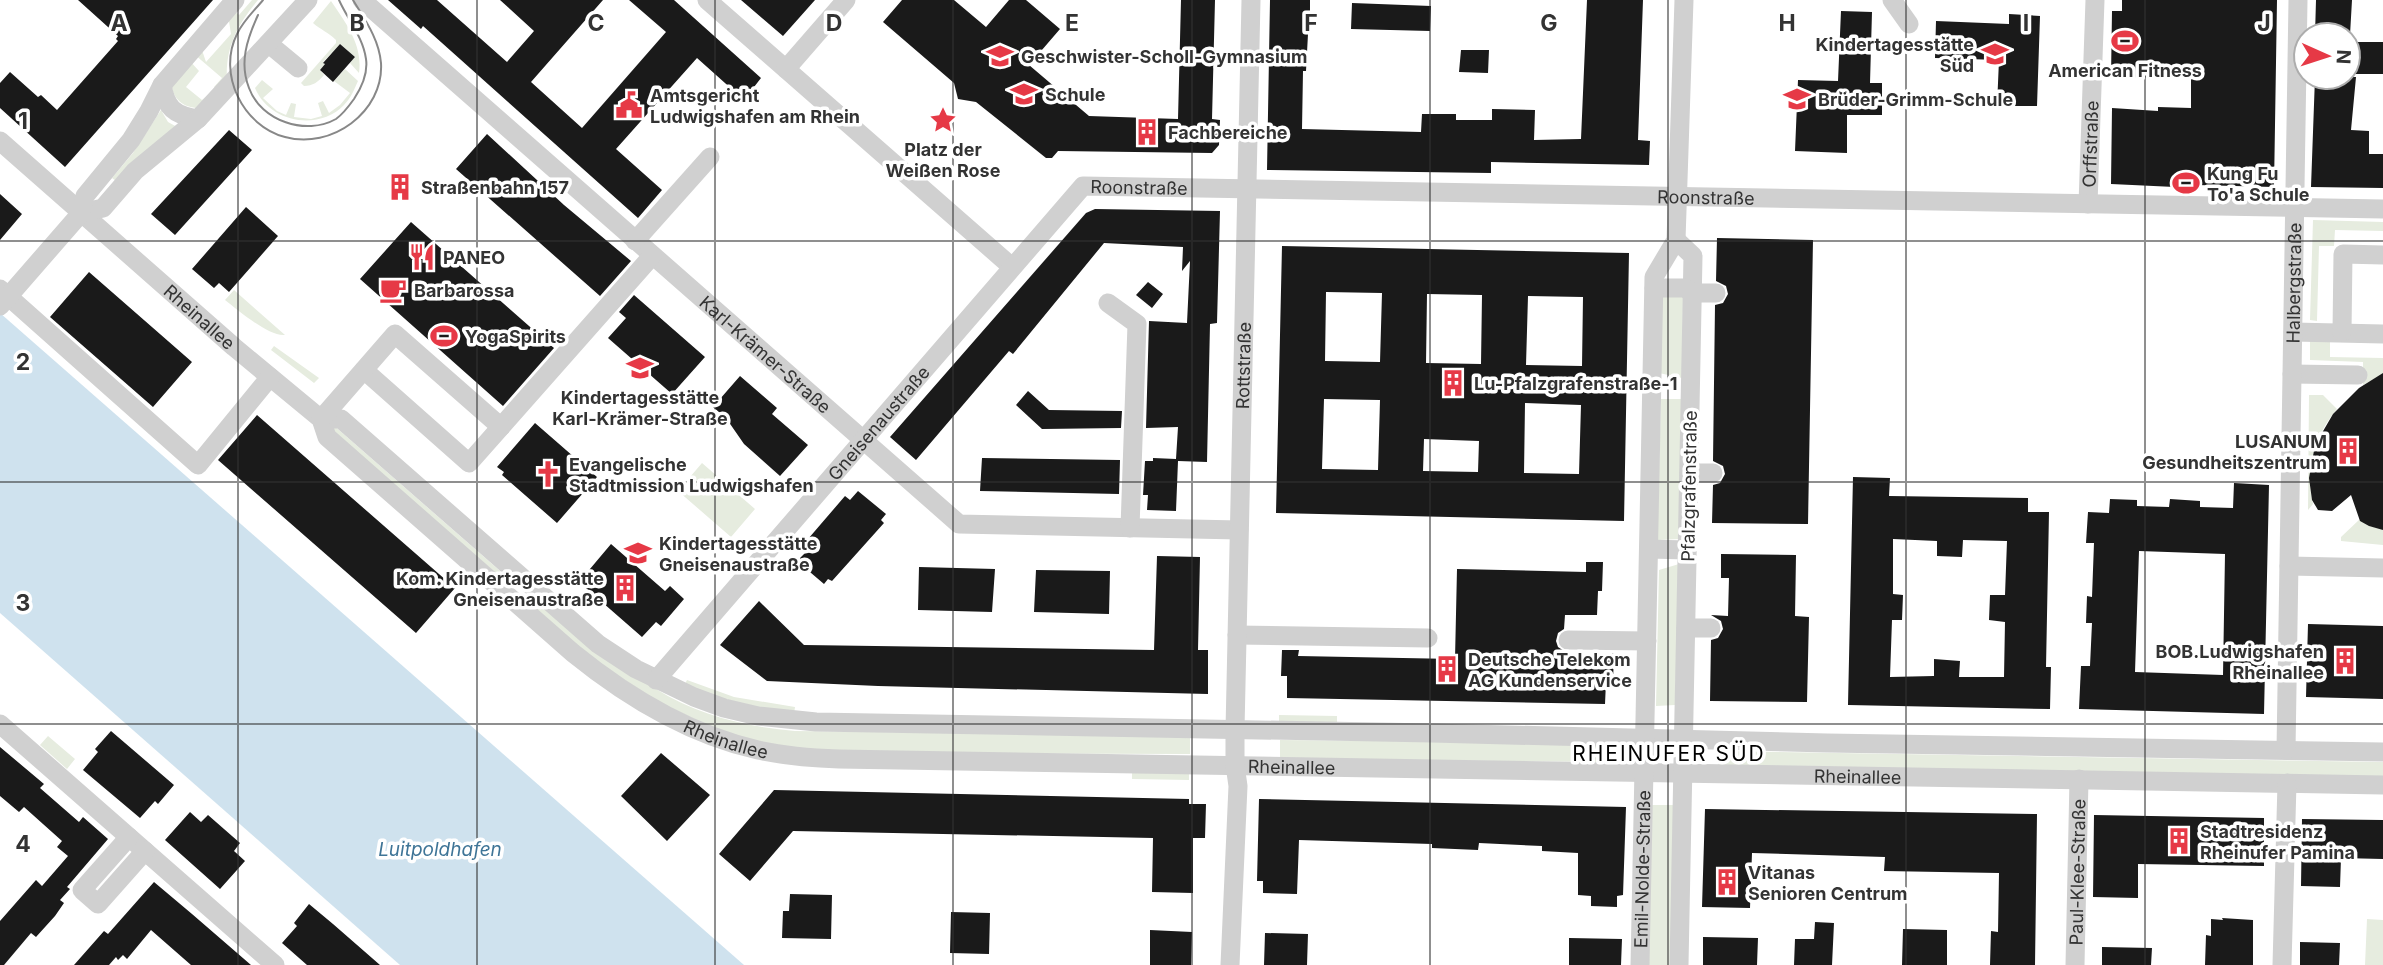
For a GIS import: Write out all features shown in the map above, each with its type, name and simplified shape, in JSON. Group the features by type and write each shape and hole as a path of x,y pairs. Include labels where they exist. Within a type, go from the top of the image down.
{"street":[{"path":"235,0 162,85 131,140 85,196 81,213 3,297 198,465 270,377"},
{"path":"81,213 103,208 135,171 198,119 307,0"},
{"name":"Karl-Krämer-Straße","path":"362,0 959,524 1239,530"},
{"path":"707,0 1012,267"},
{"path":"786,69 846,0"},
{"name":"Rottstraße","path":"1230,965 1238,786 1235,730 1251,0"},
{"path":"1644,738 1654,277 1676,240 1684,0"},
{"path":"1892,0 1909,24"},
{"name":"Orffstraße","path":"2088,204 2095,0"},
{"name":"Halbergstraße","path":"2286,750 2298,0"},
{"path":"269,44 298,68"},
{"path":"162,85 165,101 173,110 184,117 198,119"},
{"name":"Rheinallee","path":"0,141 321,419 327,437 579,658 624,689 695,728 757,750 839,759 2383,785"},
{"path":"635,241 710,157"},
{"name":"Roonstraße","path":"1046,228 1083,186 2383,209"},
{"name":"Gneisenaustraße","path":"656,680 1046,228"},
{"name":"Pfalzgrafenstraße","path":"1676,240 1693,256 1683,773"},
{"path":"2342,332 2343,254 2383,255"},
{"path":"364,370 469,463 652,256"},
{"path":"1654,288 1685,288 1692,293 1716,293"},
{"path":"1108,303 1137,324 1130,528"},
{"path":"2292,332 2383,334"},
{"path":"321,419 395,334 501,426"},
{"path":"2292,374 2358,375"},
{"name":"Rheinallee","path":"321,419 341,419 598,644 656,680 732,710 795,720 2383,752"},
{"path":"1689,473 1713,473"},
{"path":"1649,550 1687,550"},
{"path":"2289,566 2383,568"},
{"path":"509,598 524,580"},
{"path":"1686,628 1711,628"},
{"path":"1237,635 1428,638"},
{"path":"1568,640 1647,641"},
{"path":"0,723 275,965"},
{"name":"Emil-Nolde-Straße","path":"1640,965 1644,738"},
{"path":"1679,965 1683,773"},
{"name":"Paul-Klee-Straße","path":"2075,965 2079,779"},
{"path":"2282,965 2287,783"},
{"path":"130,837 82,890 98,904 145,851"}],"shaded area":[{"path":"252,0 258,0 244,19 230,47 227,81 218,91 214,87 222,78 194,54 201,47 206,62 231,34 228,15 233,10 239,15"},
{"path":"331,1 348,26 356,44 359,73 350,63 355,57 340,44 323,62 325,64 320,70 324,75 315,83 304,86 301,83 336,43 333,37 313,23"},
{"path":"189,60 199,71 186,87 202,100 208,95 199,108 184,104 172,89 171,83"},
{"path":"345,69 358,81 354,91 344,105 321,119 308,120 295,119 282,115 262,100 255,88 262,80 273,89 263,98 277,111 286,115 291,103 296,104 294,117 311,119 322,116 318,103 323,101 329,113 350,93 334,81"},
{"path":"161,110 168,122 177,127 116,181 112,178 133,153"},
{"path":"2313,220 2383,222 2383,231 2335,230 2334,246 2319,246 2317,321 2310,320"},
{"path":"234,290 285,335 262,327 225,300"},
{"path":"1662,296 1683,297 1682,378 1659,373"},
{"path":"2310,341 2330,342 2330,357 2383,358 2383,374 2363,385 2363,362 2310,360"},
{"path":"274,346 319,378 314,383 271,350"},
{"path":"2309,395 2323,395 2337,409 2322,430 2313,453 2310,478 2313,504 2308,510"},
{"path":"1661,399 1684,399 1680,539 1657,540"},
{"path":"331,423 507,577 504,580 330,431"},
{"path":"702,463 755,509 731,537 678,491"},
{"path":"2360,519 2369,526 2383,529 2383,545 2341,541 2341,537"},
{"path":"1679,564 1675,705 1656,706 1659,570"},
{"path":"534,599 609,657 656,689 705,713 741,723 795,731 1190,736 1190,754 842,753 782,748 719,731 657,701 597,662 527,606"},
{"path":"687,680 734,697 795,707 794,714 760,710 684,686"},
{"path":"1279,715 1337,716 1337,723 1279,721"},
{"path":"48,736 75,759 67,769 40,745"},
{"path":"1280,740 1609,743 1608,762 1280,759"},
{"path":"1719,751 2383,762 2383,778 1718,769"},
{"path":"1132,773 1189,773 1189,780 1132,779"},
{"path":"1651,805 1674,805 1671,965 1648,965"},
{"path":"2367,919 2383,920 2383,965 2365,965"}],"water":[{"name":"Luitpoldhafen","path":"0,313 744,965 400,965 0,613"}],"building":[{"path":"78,0 213,0 65,167 0,108 0,83 10,72 57,110 118,41 118,36"},
{"name":"Amtsgericht Ludwigshafen am Rhein","path":"388,0 437,0 507,62 534,31 500,0 603,0 531,82 582,128 666,32 629,0 674,0 761,78 744,100 697,58 616,149 662,190 638,218 423,26 421,29"},
{"path":"741,0 815,0 783,36"},
{"path":"902,0 954,0 986,27 1009,0 1026,0 1060,29 1029,65 1089,116 1178,119 1181,0 1215,0 1212,119 1220,120 1219,145 1212,153 1058,151 1052,158 1046,158 976,102 958,99 954,83 883,22"},
{"path":"1270,0 1310,0 1310,34 1306,71 1303,71 1302,129 1421,132 1422,114 1456,114 1456,120 1492,120 1492,109 1535,110 1534,140 1581,139 1587,0 1643,0 1638,140 1650,141 1649,165 1491,162 1491,173 1267,170"},
{"path":"2122,0 2277,0 2274,187 2196,185 2196,188 2111,184 2112,108 2158,111 2158,107 2191,108 2191,78 2111,77 2112,11 2122,11"},
{"path":"2316,0 2352,0 2351,21 2315,21"},
{"path":"1352,3 1431,6 1430,31 1351,29"},
{"path":"1841,11 1872,12 1870,83 1882,83 1882,115 1847,115 1847,153 1795,151 1798,80 1838,81"},
{"path":"2009,14 2040,16 2037,106 1997,106 1999,60 1935,58 1936,21 2009,24"},
{"path":"2362,42 2383,42 2383,74 2362,74"},
{"path":"340,44 355,57 333,82 320,70"},
{"path":"1461,50 1489,50 1488,73 1459,72"},
{"path":"2314,91 2355,91 2351,130 2369,131 2369,154 2383,154 2383,188 2311,187"},
{"path":"229,130 252,150 175,235 151,214"},
{"path":"487,134 564,205 631,261 600,296 456,169"},
{"path":"0,194 22,214 0,240"},
{"path":"246,207 278,236 229,292 219,283 214,288 192,269"},
{"path":"1095,209 1220,211 1217,323 1210,324 1207,462 1178,461 1176,511 1147,510 1148,495 1143,495 1145,461 1153,461 1153,458 1176,459 1178,427 1146,428 1149,321 1187,323 1190,261 1182,271 1183,247 1104,243 1013,354 1009,351 916,460 890,437 1086,213"},
{"path":"411,222 554,348 503,406 360,279"},
{"path":"1717,238 1813,240 1808,524 1712,523 1713,485 1720,483 1725,474 1723,466 1713,461 1715,305 1723,303 1728,294 1726,286 1716,281"},
{"name":"Lu-Pfalzgrafenstraße-1","path":"1282,246 1629,253 1624,521 1276,513","holes":["1326,292 1382,293 1380,362 1325,361","1427,294 1482,295 1481,364 1426,363","1528,296 1583,297 1582,366 1526,365","1324,399 1380,400 1378,470 1322,469","1525,403 1581,405 1579,474 1524,473","1424,439 1479,441 1478,472 1423,471"]},
{"path":"89,272 192,362 153,407 50,317"},
{"path":"1148,282 1163,294 1152,308 1136,295"},
{"path":"634,295 705,357 672,394 608,338 626,318 619,312"},
{"name":"LUSANUM Gesundheitszentrum","path":"2383,373 2383,530 2360,521 2351,495 2332,511 2318,510 2312,500 2309,478 2315,445 2333,414 2359,388"},
{"path":"740,376 777,408 772,414 808,445 780,476 744,444 726,418 713,407"},
{"path":"1028,391 1049,410 1122,411 1121,428 1042,429 1016,405"},
{"path":"257,415 455,588 416,633 218,460"},
{"name":"Evangelische Stadtmission Ludwigshafen","path":"535,423 597,477 557,523 502,475 504,472 497,467"},
{"path":"982,458 1120,460 1119,494 980,491"},
{"path":"1853,477 1890,478 1889,496 2028,498 2028,512 2049,512 2046,667 2051,667 2050,709 1848,705","holes":["1893,539 1937,541 1937,556 1962,557 1963,540 2007,541 2005,595 1990,595 1989,620 2005,622 2004,677 1959,677 1960,661 1934,659 1934,676 1890,677 1892,620 1902,620 1903,595 1893,594"]},
{"path":"2234,483 2269,485 2264,714 2079,709 2081,666 2090,666 2092,623 2086,623 2087,596 2092,597 2094,543 2086,543 2088,512 2109,513 2110,499 2137,500 2137,506 2169,507 2170,499 2200,501 2200,507 2233,508","holes":["2139,551 2225,554 2223,675 2135,672"]},
{"path":"858,491 886,514 881,520 884,523 832,581 828,579 824,584 797,561 807,551 802,546 845,496 850,500"},
{"name":"Kom. Kindertagesstätte Gneisenaustraße","path":"611,544 665,591 670,586 684,599 661,626 656,622 642,637 579,582"},
{"path":"1721,554 1796,555 1795,616 1809,617 1807,702 1710,701 1711,640 1718,638 1723,629 1721,621 1711,615 1728,616 1729,578 1721,578"},
{"path":"1157,556 1200,557 1198,650 1208,650 1208,694 767,681 720,645 759,601 804,645 1154,650"},
{"name":"Deutsche Telekom AG Kundenservice","path":"1586,562 1603,562 1602,591 1598,591 1597,615 1565,615 1564,629 1558,633 1556,641 1558,647 1564,651 1564,661 1595,661 1596,653 1614,653 1613,682 1606,682 1605,704 1287,698 1287,676 1281,676 1282,650 1299,650 1298,656 1455,659 1457,569 1586,572"},
{"path":"919,567 995,569 992,612 918,610"},
{"path":"1036,570 1110,571 1109,614 1034,612"},
{"name":"BOB.Ludwigshafen Rheinallee","path":"2308,624 2383,626 2383,699 2306,697"},
{"path":"111,731 174,785 158,804 155,801 140,818 83,770 98,752 95,749"},
{"path":"0,747 44,784 40,788 79,822 83,817 108,839 67,887 70,889 60,900 64,903 55,916 36,937 31,933 4,965 0,965 0,921 36,880 42,886 68,856 57,847 62,841 24,807 19,812 0,796"},
{"path":"661,753 710,795 667,841 621,796"},
{"path":"774,790 1189,799 1189,804 1206,804 1205,838 1193,838 1193,893 1152,892 1153,838 793,831 750,881 719,854"},
{"path":"1259,799 1626,807 1623,895 1617,896 1617,907 1591,906 1591,896 1578,895 1578,853 1542,851 1542,846 1479,843 1478,850 1432,848 1432,844 1299,840 1297,894 1263,893 1263,881 1257,881"},
{"path":"1705,809 2037,814 2035,965 1990,965 1991,931 1998,932 1999,873 1884,871 1885,857 1752,853 1750,908 1702,907"},
{"path":"190,812 201,822 208,815 240,843 234,851 245,861 220,889 165,840"},
{"name":"Stadtresidenz Rheinufer Pamina","path":"2094,815 2264,818 2264,866 2138,864 2138,898 2093,897"},
{"path":"2302,819 2383,820 2383,859 2341,858 2340,887 2301,886"},
{"path":"154,882 251,965 191,965 151,930 127,959 123,955 118,960 116,957 109,965 74,965 104,931 108,934"},
{"path":"790,894 832,895 831,939 782,938 783,911 789,911"},
{"path":"309,904 380,965 307,965 282,943 297,926 294,923"},
{"path":"951,912 990,913 989,954 950,953"},
{"path":"2222,918 2253,920 2253,965 2205,965 2206,935 2211,936 2211,919 2223,920"},
{"path":"1815,922 1834,923 1832,965 1794,965 1795,939 1814,939"},
{"path":"1903,929 1947,930 1947,965 1902,965"},
{"path":"1150,930 1192,932 1191,965 1150,965"},
{"path":"1265,933 1308,934 1307,965 1264,965"},
{"path":"1703,937 1758,938 1757,965 1703,965"},
{"path":"1569,938 1622,939 1621,965 1569,965"},
{"path":"2300,942 2340,943 2339,965 2300,965"},
{"path":"2102,947 2152,948 2151,965 2102,965"}],"tram line":[{"path":"263,0 245,20 237,34 230,65 232,81 246,110 257,122 270,131 302,140 320,138 351,123 374,97 380,81 380,54 371,30 353,0"},
{"path":"258,15 248,42 245,60 246,79 255,100 274,117 286,122 311,126 324,124 336,119 350,104 362,85 366,69 362,43 339,0"}],"place":[{"name":"American Fitness","path":"2125,41"},
{"name":"Kindertagesstätte Süd","path":"1995,54"},
{"name":"Geschwister-Scholl-Gymnasium","path":"1000,56"},
{"name":"Schule","path":"1024,94"},
{"name":"Brüder-Grimm-Schule","path":"1797,99"},
{"name":"Amtsgericht Ludwigshafen am Rhein","path":"629,105"},
{"name":"Platz der Weißen Rose","path":"943,120"},
{"name":"Fachbereiche","path":"1147,132"},
{"name":"Kung Fu To'a Schule","path":"2186,183"},
{"name":"Straßenbahn 157","path":"400,187"},
{"name":"PANEO","path":"422,257"},
{"name":"Barbarossa","path":"393,290"},
{"name":"YogaSpirits","path":"444,336"},
{"name":"Kindertagesstätte Karl-Krämer-Straße","path":"640,368"},
{"name":"Lu-Pfalzgrafenstraße-1","path":"1453,383"},
{"name":"LUSANUM Gesundheitszentrum","path":"2348,451"},
{"name":"Evangelische Stadtmission Ludwigshafen","path":"548,474"},
{"name":"Kindertagesstätte Gneisenaustraße","path":"638,553"},
{"name":"Kom. Kindertagesstätte Gneisenaustraße","path":"625,588"},
{"name":"BOB.Ludwigshafen Rheinallee","path":"2345,661"},
{"name":"Deutsche Telekom AG Kundenservice","path":"1447,669"},
{"name":"Stadtresidenz Rheinufer Pamina","path":"2179,841"},
{"name":"Vitanas Senioren Centrum","path":"1727,882"}],"district":[{"name":"RHEINUFER SÜD","path":"1669,753"}]}
